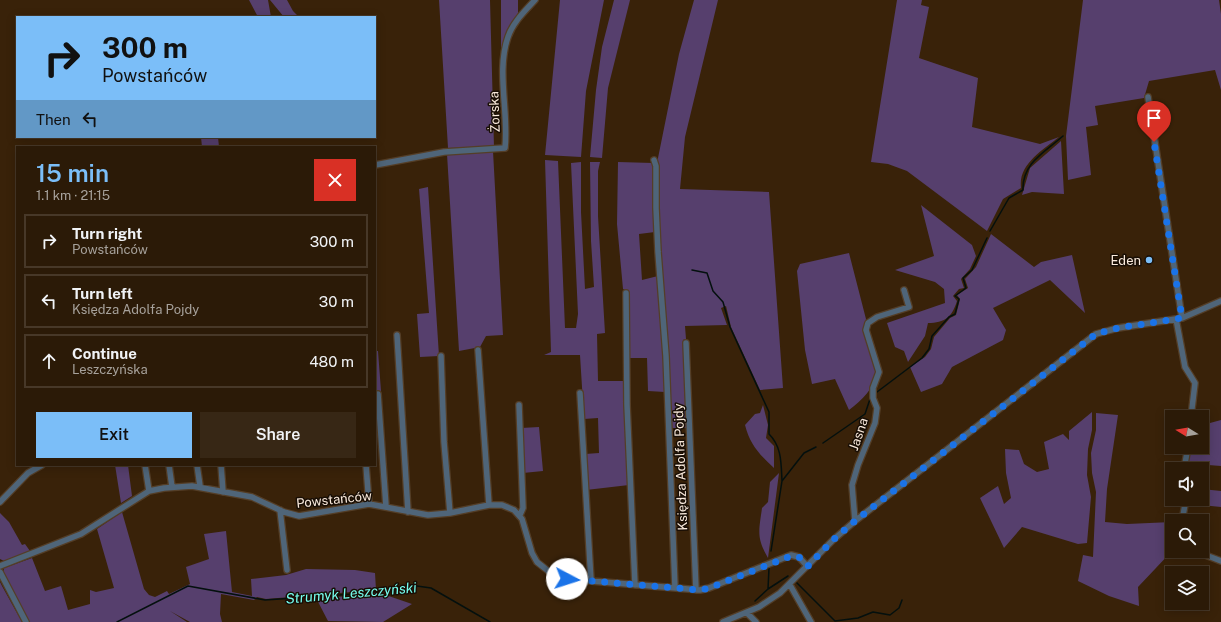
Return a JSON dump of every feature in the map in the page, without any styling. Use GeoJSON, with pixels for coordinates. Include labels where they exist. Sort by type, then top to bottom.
{"type":"FeatureCollection","features":[{"type":"Feature","properties":{"kind":"street","name":"Żorska"},"geometry":{"type":"LineString","coordinates":[[376,164],[444,152],[505,148],[505,48],[508,37],[516,23],[535,0]]}},
{"type":"Feature","properties":{"kind":"street"},"geometry":{"type":"LineString","coordinates":[[1148,97],[1185,367],[1195,383],[1192,410]]}},
{"type":"Feature","properties":{"kind":"street"},"geometry":{"type":"LineString","coordinates":[[654,160],[656,166],[658,252],[666,356],[675,588]]}},
{"type":"Feature","properties":{"kind":"street","name":"Jasna"},"geometry":{"type":"LineString","coordinates":[[855,521],[852,485],[858,465],[875,423],[877,408],[873,398],[873,388],[879,372],[866,330],[868,323],[876,317],[909,307],[904,290]]}},
{"type":"Feature","properties":{"kind":"street"},"geometry":{"type":"LineString","coordinates":[[626,293],[628,418],[635,584]]}},
{"type":"Feature","properties":{"kind":"street"},"geometry":{"type":"LineString","coordinates":[[723,622],[765,604],[790,585],[833,540],[855,521],[1096,334],[1118,328],[1179,319],[1221,301]]}},
{"type":"Feature","properties":{"kind":"street"},"geometry":{"type":"LineString","coordinates":[[397,335],[408,512]]}},
{"type":"Feature","properties":{"kind":"street","name":"Księdza Adolfa Pojdy"},"geometry":{"type":"LineString","coordinates":[[686,343],[696,590]]}},
{"type":"Feature","properties":{"kind":"street"},"geometry":{"type":"LineString","coordinates":[[478,350],[489,504]]}},
{"type":"Feature","properties":{"kind":"street"},"geometry":{"type":"LineString","coordinates":[[441,356],[444,434],[450,513]]}},
{"type":"Feature","properties":{"kind":"street"},"geometry":{"type":"LineString","coordinates":[[580,393],[591,581]]}},
{"type":"Feature","properties":{"kind":"street"},"geometry":{"type":"LineString","coordinates":[[378,394],[386,506]]}},
{"type":"Feature","properties":{"kind":"street"},"geometry":{"type":"LineString","coordinates":[[519,405],[523,508],[520,515],[524,522],[532,553],[542,567],[552,574],[561,577],[591,581],[696,590],[709,588],[791,556],[799,557],[808,566]]}},
{"type":"Feature","properties":{"kind":"street"},"geometry":{"type":"LineString","coordinates":[[0,502],[28,473],[40,466]]}},
{"type":"Feature","properties":{"kind":"street"},"geometry":{"type":"LineString","coordinates":[[145,466],[149,491]]}},
{"type":"Feature","properties":{"kind":"street"},"geometry":{"type":"LineString","coordinates":[[169,466],[172,487]]}},
{"type":"Feature","properties":{"kind":"street"},"geometry":{"type":"LineString","coordinates":[[197,466],[200,486]]}},
{"type":"Feature","properties":{"kind":"street"},"geometry":{"type":"LineString","coordinates":[[221,466],[223,492]]}},
{"type":"Feature","properties":{"kind":"street"},"geometry":{"type":"LineString","coordinates":[[366,466],[369,504]]}},
{"type":"Feature","properties":{"kind":"street","name":"Powstańców"},"geometry":{"type":"LineString","coordinates":[[0,566],[81,534],[149,491],[172,487],[200,486],[252,497],[280,510],[294,515],[305,516],[369,504],[428,515],[450,513],[489,504],[507,506],[520,515]]}},
{"type":"Feature","properties":{"kind":"street"},"geometry":{"type":"LineString","coordinates":[[280,510],[287,570]]}},
{"type":"Feature","properties":{"kind":"street"},"geometry":{"type":"LineString","coordinates":[[1209,557],[1221,561]]}},
{"type":"Feature","properties":{"kind":"street"},"geometry":{"type":"LineString","coordinates":[[0,572],[26,622]]}},
{"type":"Feature","properties":{"kind":"street"},"geometry":{"type":"LineString","coordinates":[[790,585],[811,622]]}},
{"type":"Feature","properties":{"kind":"street"},"geometry":{"type":"LineString","coordinates":[[747,613],[756,622]]}},
{"type":"Feature","properties":{"kind":"shaded area"},"geometry":{"type":"Polygon","coordinates":[[[249,0],[268,0],[271,16],[257,16],[249,0]]]}},
{"type":"Feature","properties":{"kind":"shaded area"},"geometry":{"type":"Polygon","coordinates":[[[270,0],[287,0],[293,11],[298,16],[283,16],[270,0]]]}},
{"type":"Feature","properties":{"kind":"shaded area"},"geometry":{"type":"Polygon","coordinates":[[[439,0],[490,0],[494,147],[448,148],[439,0]]]}},
{"type":"Feature","properties":{"kind":"shaded area"},"geometry":{"type":"Polygon","coordinates":[[[501,0],[518,0],[518,13],[501,49],[501,0]]]}},
{"type":"Feature","properties":{"kind":"shaded area"},"geometry":{"type":"Polygon","coordinates":[[[560,0],[604,0],[586,91],[581,157],[545,155],[560,0]]]}},
{"type":"Feature","properties":{"kind":"shaded area"},"geometry":{"type":"Polygon","coordinates":[[[614,0],[630,0],[608,88],[602,158],[590,157],[596,90],[602,47],[614,0]]]}},
{"type":"Feature","properties":{"kind":"shaded area"},"geometry":{"type":"Polygon","coordinates":[[[694,0],[718,0],[685,137],[680,189],[769,192],[783,388],[760,390],[731,327],[726,306],[721,308],[727,325],[685,326],[686,339],[683,340],[686,428],[670,428],[659,231],[658,158],[679,54],[694,0]]]}},
{"type":"Feature","properties":{"kind":"shaded area"},"geometry":{"type":"Polygon","coordinates":[[[897,0],[922,0],[921,5],[929,7],[919,58],[978,78],[972,127],[1040,144],[1059,137],[1033,158],[1027,165],[1021,179],[1021,188],[1003,199],[987,231],[907,171],[888,164],[871,162],[897,0]]]}},
{"type":"Feature","properties":{"kind":"shaded area"},"geometry":{"type":"Polygon","coordinates":[[[1083,0],[1219,0],[1221,14],[1221,90],[1215,70],[1149,81],[1144,98],[1095,106],[1098,125],[1086,127],[1091,175],[1068,180],[1066,136],[1083,0]]]}},
{"type":"Feature","properties":{"kind":"shaded area"},"geometry":{"type":"Polygon","coordinates":[[[201,138],[218,138],[219,146],[202,146],[201,138]]]}},
{"type":"Feature","properties":{"kind":"shaded area"},"geometry":{"type":"Polygon","coordinates":[[[1061,141],[1064,194],[1032,192],[1022,195],[1030,168],[1061,141]]]}},
{"type":"Feature","properties":{"kind":"shaded area"},"geometry":{"type":"Polygon","coordinates":[[[493,151],[503,335],[486,336],[480,347],[459,351],[447,154],[493,151]]]}},
{"type":"Feature","properties":{"kind":"shaded area"},"geometry":{"type":"Polygon","coordinates":[[[545,160],[558,161],[565,328],[576,328],[578,314],[571,163],[581,162],[581,212],[585,289],[594,287],[591,241],[590,162],[600,162],[598,171],[598,216],[605,333],[597,334],[598,381],[625,381],[629,485],[586,490],[585,454],[599,453],[598,418],[584,419],[580,355],[544,355],[551,352],[545,160]]]}},
{"type":"Feature","properties":{"kind":"shaded area"},"geometry":{"type":"Polygon","coordinates":[[[618,162],[653,163],[654,165],[655,232],[639,234],[642,280],[658,276],[665,392],[648,391],[647,358],[629,358],[628,291],[623,289],[617,224],[618,162]]]}},
{"type":"Feature","properties":{"kind":"shaded area"},"geometry":{"type":"Polygon","coordinates":[[[428,187],[439,356],[420,357],[417,314],[429,313],[419,189],[428,187]]]}},
{"type":"Feature","properties":{"kind":"shaded area"},"geometry":{"type":"Polygon","coordinates":[[[921,205],[972,245],[976,256],[970,269],[961,279],[964,288],[959,289],[953,296],[957,301],[953,311],[947,318],[939,322],[928,323],[925,336],[908,362],[904,351],[895,347],[887,323],[945,303],[944,289],[935,282],[895,270],[934,256],[921,205]]]}},
{"type":"Feature","properties":{"kind":"shaded area"},"geometry":{"type":"Polygon","coordinates":[[[991,234],[1034,267],[1041,262],[1072,255],[1085,313],[1050,280],[993,308],[1006,330],[1003,340],[952,367],[942,384],[921,392],[910,367],[925,357],[931,349],[934,337],[950,318],[956,315],[960,299],[957,295],[968,288],[965,279],[976,267],[991,234]]]}},
{"type":"Feature","properties":{"kind":"shaded area"},"geometry":{"type":"Polygon","coordinates":[[[849,253],[866,319],[864,329],[878,371],[874,383],[867,394],[849,410],[835,379],[812,384],[805,350],[797,271],[800,264],[849,253]]]}},
{"type":"Feature","properties":{"kind":"shaded area"},"geometry":{"type":"Polygon","coordinates":[[[376,351],[378,351],[381,391],[376,391],[376,351]]]}},
{"type":"Feature","properties":{"kind":"shaded area"},"geometry":{"type":"Polygon","coordinates":[[[763,405],[768,425],[766,438],[774,446],[774,468],[756,449],[745,425],[755,414],[760,413],[763,405]]]}},
{"type":"Feature","properties":{"kind":"shaded area"},"geometry":{"type":"Polygon","coordinates":[[[1092,412],[1092,430],[1088,449],[1087,475],[1091,497],[1087,543],[1078,544],[1022,527],[1004,548],[980,498],[998,486],[1004,504],[1011,498],[1006,473],[1005,449],[1019,450],[1024,464],[1037,472],[1049,469],[1044,442],[1063,434],[1069,440],[1069,431],[1092,412]]]}},
{"type":"Feature","properties":{"kind":"shaded area"},"geometry":{"type":"Polygon","coordinates":[[[1096,413],[1118,415],[1107,489],[1105,522],[1127,524],[1165,522],[1165,558],[1138,587],[1139,606],[1109,596],[1078,581],[1083,555],[1093,557],[1096,492],[1092,473],[1091,453],[1096,430],[1096,413]]]}},
{"type":"Feature","properties":{"kind":"shaded area"},"geometry":{"type":"Polygon","coordinates":[[[1221,420],[1221,466],[1209,465],[1209,462],[1187,462],[1188,454],[1209,454],[1210,423],[1221,420]]]}},
{"type":"Feature","properties":{"kind":"shaded area"},"geometry":{"type":"Polygon","coordinates":[[[539,427],[543,471],[523,473],[521,428],[539,427]]]}},
{"type":"Feature","properties":{"kind":"shaded area"},"geometry":{"type":"Polygon","coordinates":[[[115,466],[128,466],[132,496],[121,503],[115,466]]]}},
{"type":"Feature","properties":{"kind":"shaded area"},"geometry":{"type":"Polygon","coordinates":[[[779,473],[768,558],[760,539],[760,523],[762,508],[768,502],[770,482],[779,473]]]}},
{"type":"Feature","properties":{"kind":"shaded area"},"geometry":{"type":"Polygon","coordinates":[[[1209,490],[1221,491],[1221,507],[1209,506],[1209,490]]]}},
{"type":"Feature","properties":{"kind":"shaded area"},"geometry":{"type":"Polygon","coordinates":[[[122,512],[144,589],[149,595],[155,597],[167,591],[169,594],[190,584],[186,567],[209,559],[204,534],[226,531],[232,592],[252,596],[251,579],[286,575],[306,569],[355,570],[375,573],[376,590],[266,599],[257,597],[254,600],[221,594],[220,614],[222,622],[190,622],[170,611],[187,622],[29,622],[9,588],[4,574],[4,568],[32,558],[45,591],[61,586],[68,610],[90,604],[90,590],[96,592],[114,588],[97,529],[122,512]]]}},
{"type":"Feature","properties":{"kind":"shaded area"},"geometry":{"type":"Polygon","coordinates":[[[0,513],[9,522],[22,545],[25,544],[30,551],[4,561],[0,559],[0,513]]]}},
{"type":"Feature","properties":{"kind":"shaded area"},"geometry":{"type":"Polygon","coordinates":[[[0,582],[2,586],[22,622],[0,622],[0,582]]]}},
{"type":"Feature","properties":{"kind":"shaded area"},"geometry":{"type":"Polygon","coordinates":[[[377,592],[412,604],[383,622],[328,621],[316,598],[370,595],[377,592]]]}},
{"type":"Feature","properties":{"kind":"waterway"},"geometry":{"type":"LineString","coordinates":[[990,231],[1009,198],[1023,190],[1026,172],[1030,165],[1063,136]]}},
{"type":"Feature","properties":{"kind":"waterway"},"geometry":{"type":"LineString","coordinates":[[877,392],[922,358],[929,349],[932,336],[949,317],[955,314],[959,299],[955,296],[966,288],[963,278],[972,270],[987,238]]}},
{"type":"Feature","properties":{"kind":"waterway"},"geometry":{"type":"LineString","coordinates":[[692,270],[707,273],[713,291],[723,302],[730,327],[769,412],[769,434],[779,450],[782,481]]}},
{"type":"Feature","properties":{"kind":"waterway"},"geometry":{"type":"LineString","coordinates":[[823,443],[865,414],[870,399]]}},
{"type":"Feature","properties":{"kind":"waterway"},"geometry":{"type":"LineString","coordinates":[[771,551],[782,481],[804,453],[816,447]]}},
{"type":"Feature","properties":{"kind":"waterway"},"geometry":{"type":"LineString","coordinates":[[755,601],[768,589],[769,568]]}},
{"type":"Feature","properties":{"kind":"waterway"},"geometry":{"type":"LineString","coordinates":[[768,589],[788,576]]}},
{"type":"Feature","properties":{"kind":"waterway"},"geometry":{"type":"LineString","coordinates":[[797,583],[835,621],[858,618],[873,612],[890,615],[899,608],[902,600]]}},
{"type":"Feature","properties":{"kind":"waterway","name":"Strumyk Leszczyński"},"geometry":{"type":"LineString","coordinates":[[117,622],[188,586],[265,600],[368,593],[410,585],[431,588],[490,622]]}},
{"type":"Feature","properties":{"kind":"place","name":"Eden"},"geometry":{"type":"Point","coordinates":[1149,260]}},
{"type":"Feature","properties":{"kind":"route"},"geometry":{"type":"LineString","coordinates":[[567,579],[700,590],[709,588],[794,555],[799,557],[808,566],[833,540],[855,521],[1096,334],[1118,328],[1182,318],[1154,142]]}}]}
